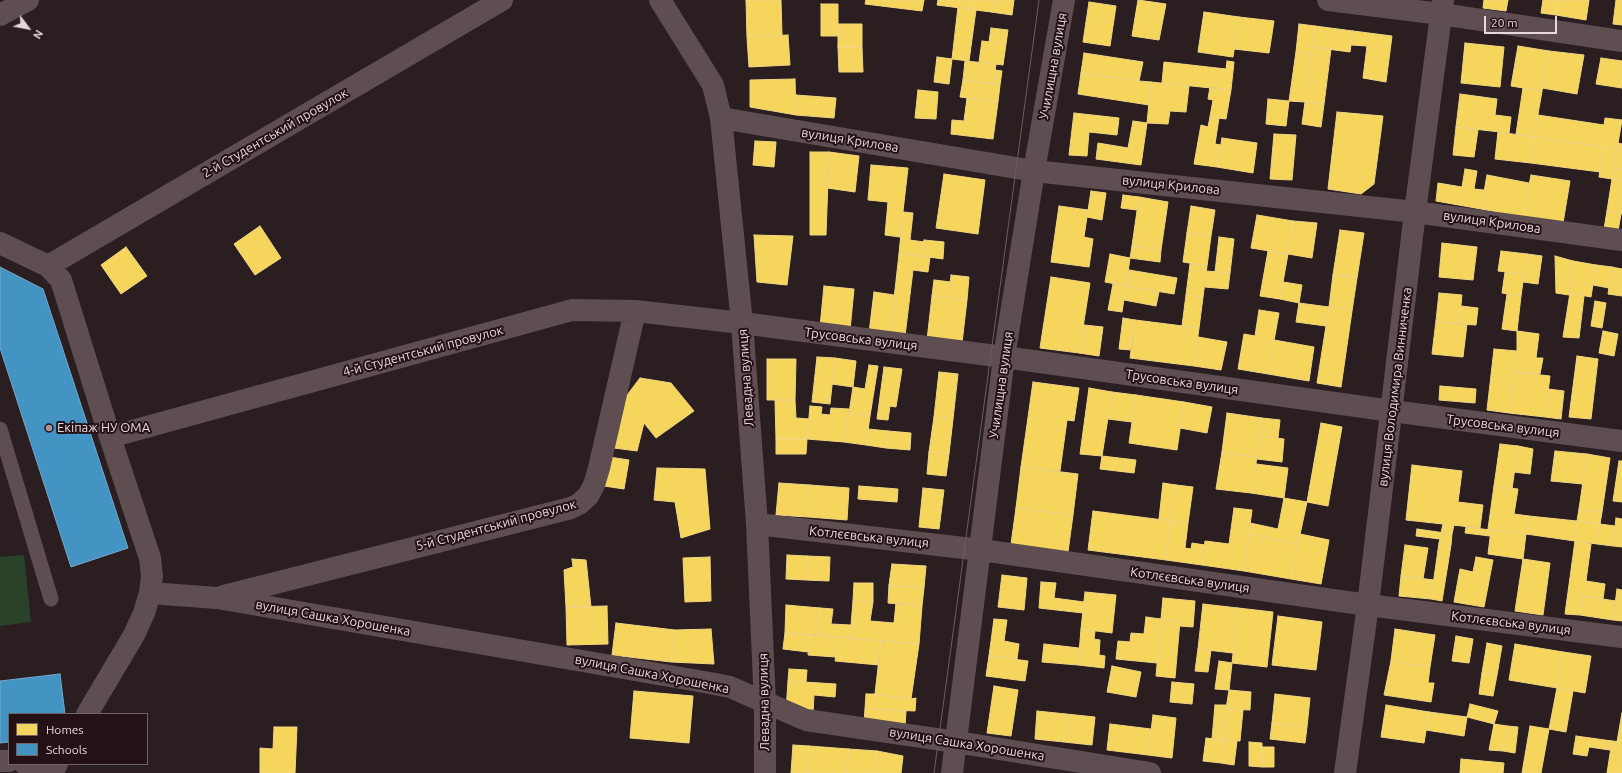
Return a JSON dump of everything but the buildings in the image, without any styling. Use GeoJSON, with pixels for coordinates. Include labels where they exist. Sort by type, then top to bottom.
{"type":"FeatureCollection","features":[{"type":"Feature","properties":{"kind":"street"},"geometry":{"type":"LineString","coordinates":[[0,15],[28,0]]}},
{"type":"Feature","properties":{"kind":"street","name":"2-й Студентський провулок"},"geometry":{"type":"LineString","coordinates":[[48,266],[502,0]]}},
{"type":"Feature","properties":{"kind":"street","name":"Левадна вулиця"},"geometry":{"type":"LineString","coordinates":[[660,0],[713,85],[721,118],[742,323],[757,524],[765,704],[765,773]]}},
{"type":"Feature","properties":{"kind":"street","name":"Училищна вулиця"},"geometry":{"type":"LineString","coordinates":[[952,773],[1004,357],[1034,170],[1064,0]]}},
{"type":"Feature","properties":{"kind":"street"},"geometry":{"type":"LineString","coordinates":[[1328,0],[1442,7],[1622,41]]}},
{"type":"Feature","properties":{"kind":"street","name":"вулиця Володимира Винниченка"},"geometry":{"type":"LineString","coordinates":[[1345,773],[1368,606],[1415,212],[1442,7]]}},
{"type":"Feature","properties":{"kind":"street","name":"вулиця Крилова"},"geometry":{"type":"LineString","coordinates":[[721,118],[1034,170],[1415,212],[1622,240]]}},
{"type":"Feature","properties":{"kind":"street"},"geometry":{"type":"LineString","coordinates":[[0,243],[48,266],[61,280],[110,438],[150,558],[152,576],[150,593],[144,613],[134,635],[88,713]]}},
{"type":"Feature","properties":{"kind":"street","name":"4-й Студентський провулок"},"geometry":{"type":"LineString","coordinates":[[110,438],[572,310],[635,311],[742,323]]}},
{"type":"Feature","properties":{"kind":"street","name":"5-й Студентський провулок"},"geometry":{"type":"LineString","coordinates":[[217,598],[571,508],[579,504],[588,496],[594,485],[599,468],[635,311]]}},
{"type":"Feature","properties":{"kind":"street","name":"Трусовська вулиця"},"geometry":{"type":"LineString","coordinates":[[742,323],[1004,357],[1392,412],[1622,441]]}},
{"type":"Feature","properties":{"kind":"street","name":"Котлєєвська вулиця"},"geometry":{"type":"LineString","coordinates":[[757,524],[981,550],[1368,606],[1622,637]]}},
{"type":"Feature","properties":{"kind":"street","name":"вулиця Сашка Хорошенка"},"geometry":{"type":"LineString","coordinates":[[150,593],[217,598],[710,683],[730,688],[806,720],[1150,773]]}},
{"type":"Feature","properties":{"kind":"street"},"geometry":{"type":"LineString","coordinates":[[26,765],[37,773]]}},
{"type":"Feature","properties":{"kind":"lane"},"geometry":{"type":"LineString","coordinates":[[0,429],[51,599]]}},
{"type":"Feature","properties":{"kind":"green space"},"geometry":{"type":"Polygon","coordinates":[[[24,555],[31,622],[0,626],[0,557],[24,555]]]}},
{"type":"Feature","properties":{"kind":"tram line"},"geometry":{"type":"LineString","coordinates":[[934,773],[1039,0]]}},
{"type":"Feature","properties":{"kind":"place","name":"Екіпаж НУ ОМА"},"geometry":{"type":"Point","coordinates":[49,428]}}]}
